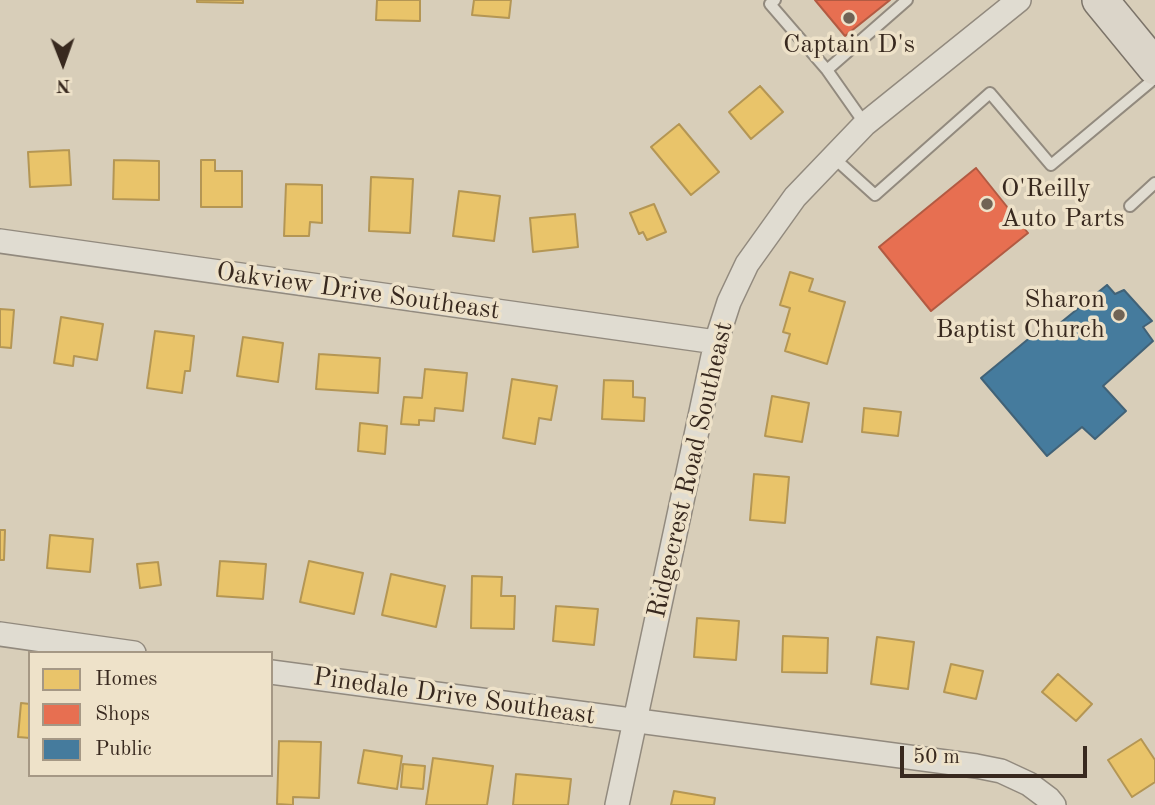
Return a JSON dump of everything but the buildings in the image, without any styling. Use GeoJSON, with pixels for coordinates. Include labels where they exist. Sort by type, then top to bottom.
{"type":"FeatureCollection","features":[{"type":"Feature","properties":{"kind":"main road"},"geometry":{"type":"LineString","coordinates":[[1100,0],[1155,67]]}},
{"type":"Feature","properties":{"kind":"street","name":"Ridgecrest Road Southeast"},"geometry":{"type":"LineString","coordinates":[[617,805],[716,342],[729,302],[747,264],[795,197],[865,124],[1019,0]]}},
{"type":"Feature","properties":{"kind":"street","name":"Oakview Drive Southeast"},"geometry":{"type":"LineString","coordinates":[[0,242],[716,342]]}},
{"type":"Feature","properties":{"kind":"street"},"geometry":{"type":"LineString","coordinates":[[0,634],[120,651]]}},
{"type":"Feature","properties":{"kind":"street","name":"Pinedale Drive Southeast"},"geometry":{"type":"LineString","coordinates":[[273,672],[976,766],[1001,771],[1029,784],[1054,805]]}},
{"type":"Feature","properties":{"kind":"lane"},"geometry":{"type":"LineString","coordinates":[[775,0],[770,4],[827,70],[865,124]]}},
{"type":"Feature","properties":{"kind":"lane"},"geometry":{"type":"LineString","coordinates":[[827,70],[906,0]]}},
{"type":"Feature","properties":{"kind":"lane"},"geometry":{"type":"LineString","coordinates":[[833,157],[875,195],[990,93],[1051,165],[1155,78]]}},
{"type":"Feature","properties":{"kind":"lane"},"geometry":{"type":"LineString","coordinates":[[1130,206],[1155,183]]}},
{"type":"Feature","properties":{"kind":"place","name":"Captain D's"},"geometry":{"type":"Point","coordinates":[849,18]}},
{"type":"Feature","properties":{"kind":"place","name":"O'Reilly Auto Parts"},"geometry":{"type":"Point","coordinates":[987,204]}},
{"type":"Feature","properties":{"kind":"place","name":"Sharon Baptist Church"},"geometry":{"type":"Point","coordinates":[1119,315]}}]}
